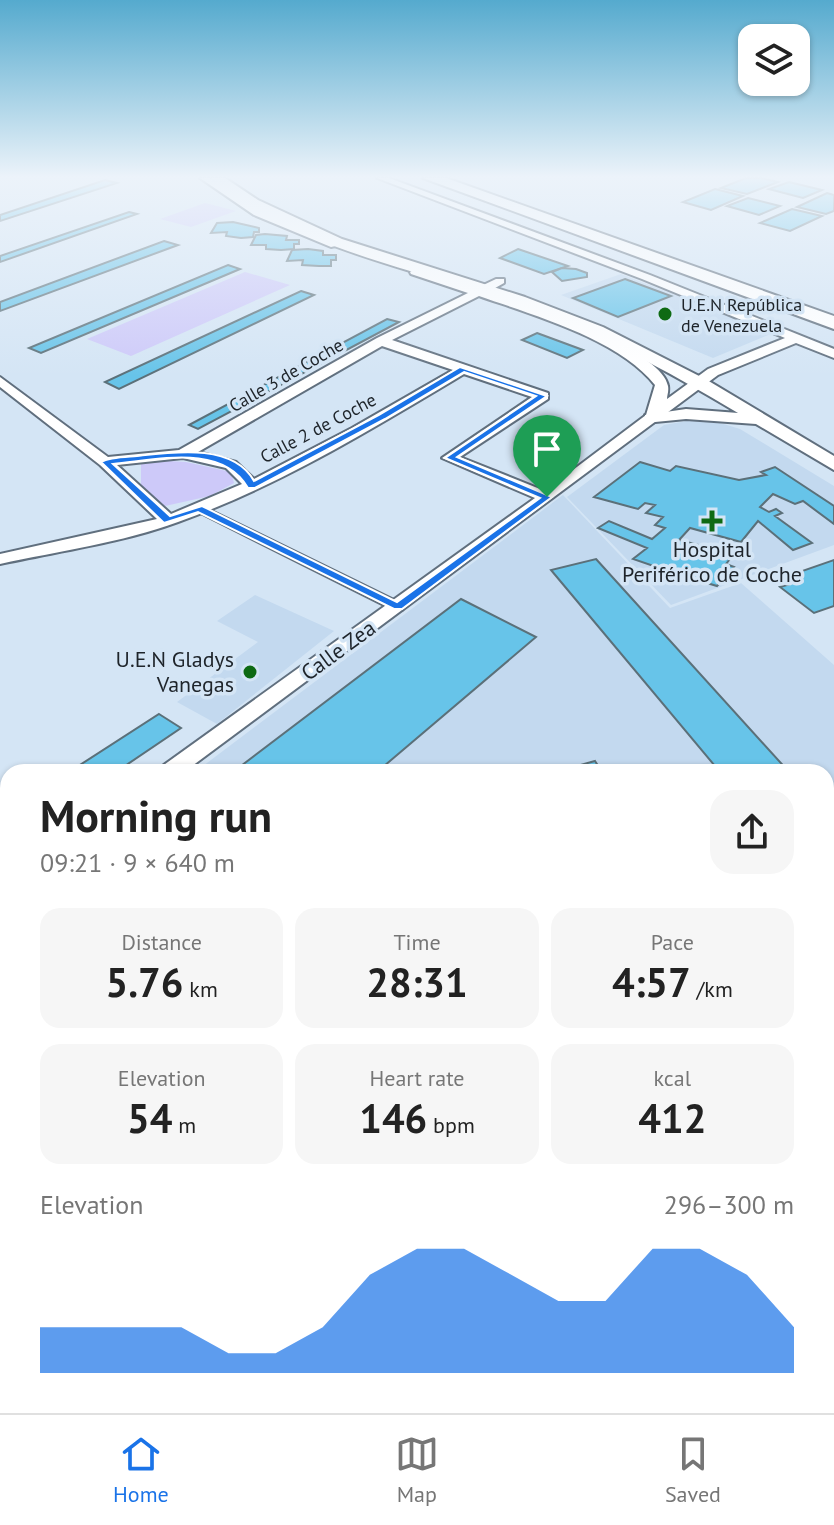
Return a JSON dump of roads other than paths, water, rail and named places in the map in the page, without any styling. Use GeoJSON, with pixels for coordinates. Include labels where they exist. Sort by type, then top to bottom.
{"type":"FeatureCollection","features":[{"type":"Feature","properties":{"kind":"highway"},"geometry":{"type":"LineString","coordinates":[[614,244],[834,323]]}},
{"type":"Feature","properties":{"kind":"highway"},"geometry":{"type":"LineString","coordinates":[[652,244],[834,306]]}},
{"type":"Feature","properties":{"kind":"main road"},"geometry":{"type":"LineString","coordinates":[[352,244],[619,339],[706,377],[763,422],[834,464]]}},
{"type":"Feature","properties":{"kind":"main road"},"geometry":{"type":"LineString","coordinates":[[384,244],[501,290],[622,327],[706,377],[834,444]]}},
{"type":"Feature","properties":{"kind":"main road"},"geometry":{"type":"LineString","coordinates":[[480,290],[501,290],[527,306]]}},
{"type":"Feature","properties":{"kind":"main road"},"geometry":{"type":"LineString","coordinates":[[647,363],[706,377]]}},
{"type":"Feature","properties":{"kind":"main road"},"geometry":{"type":"LineString","coordinates":[[651,419],[686,414],[763,422]]}},
{"type":"Feature","properties":{"kind":"street"},"geometry":{"type":"LineString","coordinates":[[332,244],[480,290]]}},
{"type":"Feature","properties":{"kind":"street"},"geometry":{"type":"LineString","coordinates":[[552,244],[834,354]]}},
{"type":"Feature","properties":{"kind":"street","name":"Calle 3 de Coche"},"geometry":{"type":"LineString","coordinates":[[105,462],[183,454],[381,341],[480,290]]}},
{"type":"Feature","properties":{"kind":"street"},"geometry":{"type":"LineString","coordinates":[[527,306],[647,363],[662,385],[660,400],[651,419]]}},
{"type":"Feature","properties":{"kind":"street","name":"Calle Zea"},"geometry":{"type":"LineString","coordinates":[[180,764],[398,607],[706,377],[797,338]]}},
{"type":"Feature","properties":{"kind":"street"},"geometry":{"type":"LineString","coordinates":[[381,341],[543,396],[449,458],[547,497]]}},
{"type":"Feature","properties":{"kind":"street","name":"Calle 2 de Coche"},"geometry":{"type":"LineString","coordinates":[[0,559],[168,520],[199,508],[251,486],[382,417],[463,369]]}},
{"type":"Feature","properties":{"kind":"street"},"geometry":{"type":"LineString","coordinates":[[0,381],[105,462],[168,520]]}},
{"type":"Feature","properties":{"kind":"street"},"geometry":{"type":"LineString","coordinates":[[183,454],[217,459],[243,471],[251,486]]}},
{"type":"Feature","properties":{"kind":"street"},"geometry":{"type":"LineString","coordinates":[[199,508],[398,607]]}},
{"type":"Feature","properties":{"kind":"place","name":"U.E.N República de Venezuela"},"geometry":{"type":"Point","coordinates":[665,314]}},
{"type":"Feature","properties":{"kind":"place","name":"Hospital Periférico de Coche"},"geometry":{"type":"Point","coordinates":[712,521]}},
{"type":"Feature","properties":{"kind":"place","name":"U.E.N Gladys Vanegas"},"geometry":{"type":"Point","coordinates":[250,672]}}]}
